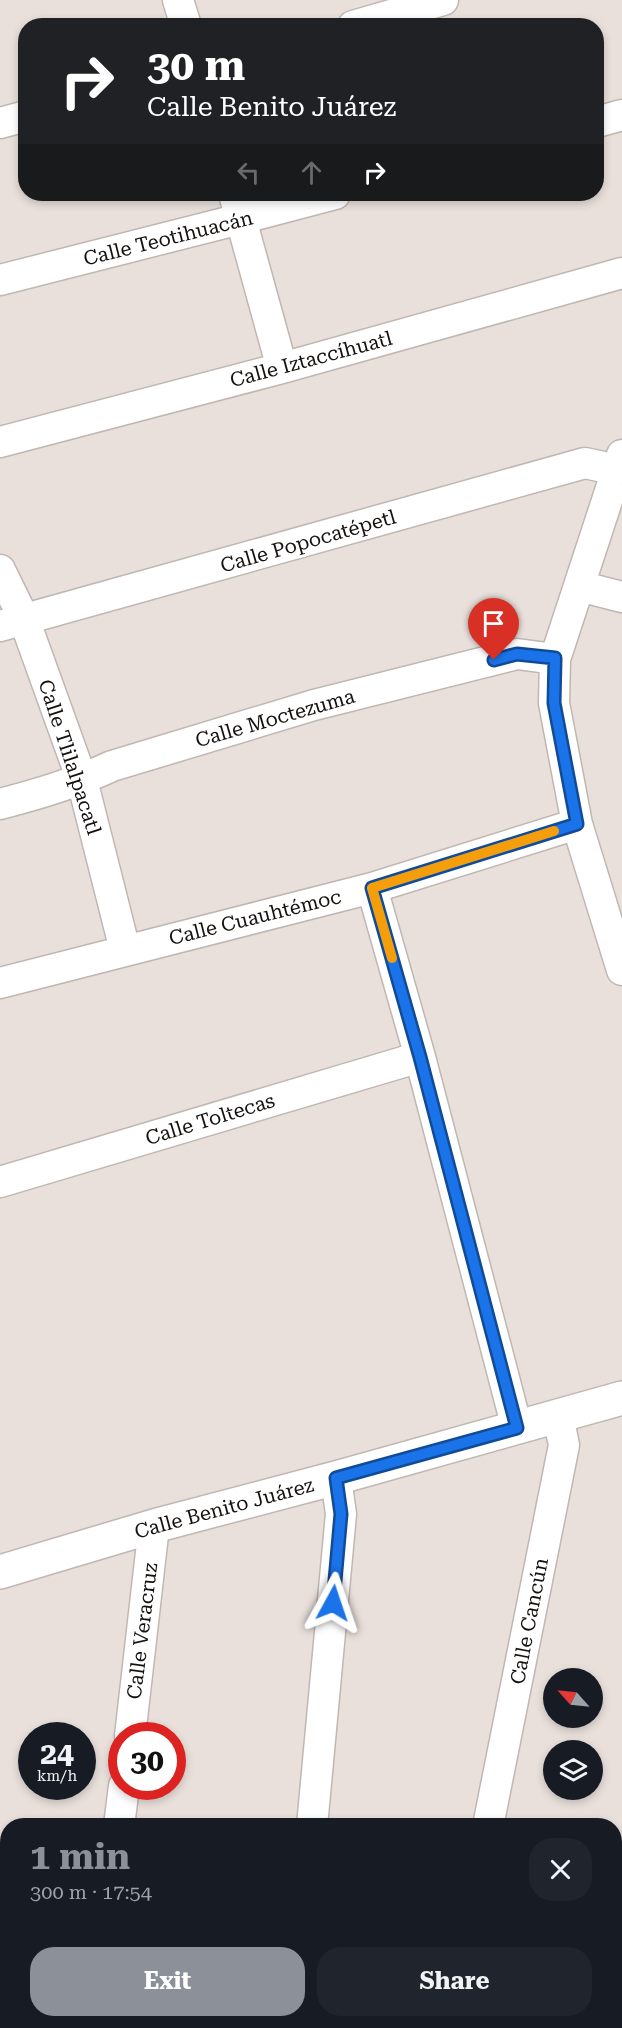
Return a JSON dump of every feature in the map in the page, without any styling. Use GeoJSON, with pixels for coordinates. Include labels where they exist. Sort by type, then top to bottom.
{"type":"FeatureCollection","features":[{"type":"Feature","properties":{"kind":"street"},"geometry":{"type":"LineString","coordinates":[[178,0],[184,18]]}},
{"type":"Feature","properties":{"kind":"street"},"geometry":{"type":"LineString","coordinates":[[381,18],[443,0]]}},
{"type":"Feature","properties":{"kind":"street"},"geometry":{"type":"LineString","coordinates":[[604,120],[622,115]]}},
{"type":"Feature","properties":{"kind":"street"},"geometry":{"type":"LineString","coordinates":[[0,123],[18,118]]}},
{"type":"Feature","properties":{"kind":"street","name":"Calle Teotihuacán"},"geometry":{"type":"LineString","coordinates":[[0,280],[237,206],[278,201]]}},
{"type":"Feature","properties":{"kind":"street"},"geometry":{"type":"LineString","coordinates":[[237,206],[282,368]]}},
{"type":"Feature","properties":{"kind":"street","name":"Calle Iztaccíhuatl"},"geometry":{"type":"LineString","coordinates":[[0,442],[282,368],[622,273]]}},
{"type":"Feature","properties":{"kind":"street","name":"Calle Popocatépetl"},"geometry":{"type":"LineString","coordinates":[[12,622],[585,463],[619,463]]}},
{"type":"Feature","properties":{"kind":"street"},"geometry":{"type":"LineString","coordinates":[[619,463],[555,658],[554,703],[577,824],[615,925],[622,970]]}},
{"type":"Feature","properties":{"kind":"street","name":"Calle Tlilalpacatl"},"geometry":{"type":"LineString","coordinates":[[0,570],[12,622],[82,780],[125,950]]}},
{"type":"Feature","properties":{"kind":"street"},"geometry":{"type":"LineString","coordinates":[[579,586],[622,597]]}},
{"type":"Feature","properties":{"kind":"street","name":"Calle Moctezuma"},"geometry":{"type":"LineString","coordinates":[[0,804],[38,795],[82,780],[112,766],[314,705],[517,654],[555,658]]}},
{"type":"Feature","properties":{"kind":"street","name":"Calle Cuauhtémoc"},"geometry":{"type":"LineString","coordinates":[[0,982],[372,888],[577,824]]}},
{"type":"Feature","properties":{"kind":"street"},"geometry":{"type":"LineString","coordinates":[[372,888],[420,1057],[517,1428]]}},
{"type":"Feature","properties":{"kind":"street","name":"Calle Toltecas"},"geometry":{"type":"LineString","coordinates":[[0,1182],[420,1057]]}},
{"type":"Feature","properties":{"kind":"street","name":"Calle Benito Juárez"},"geometry":{"type":"LineString","coordinates":[[0,1572],[154,1526],[622,1398]]}},
{"type":"Feature","properties":{"kind":"street","name":"Calle Cancún"},"geometry":{"type":"LineString","coordinates":[[490,1818],[564,1445],[558,1416]]}},
{"type":"Feature","properties":{"kind":"street"},"geometry":{"type":"LineString","coordinates":[[313,1818],[341,1514],[336,1478]]}},
{"type":"Feature","properties":{"kind":"street","name":"Calle Veracruz"},"geometry":{"type":"LineString","coordinates":[[132,1722],[154,1526]]}},
{"type":"Feature","properties":{"kind":"street"},"geometry":{"type":"LineString","coordinates":[[120,1818],[122,1800]]}},
{"type":"Feature","properties":{"kind":"slow traffic"},"geometry":{"type":"LineString","coordinates":[[392,958],[372,888],[554,831]]}},
{"type":"Feature","properties":{"kind":"route"},"geometry":{"type":"LineString","coordinates":[[333,1603],[341,1514],[336,1478],[517,1428],[420,1057],[372,888],[577,824],[554,703],[555,658],[517,654],[494,660]]}}]}
